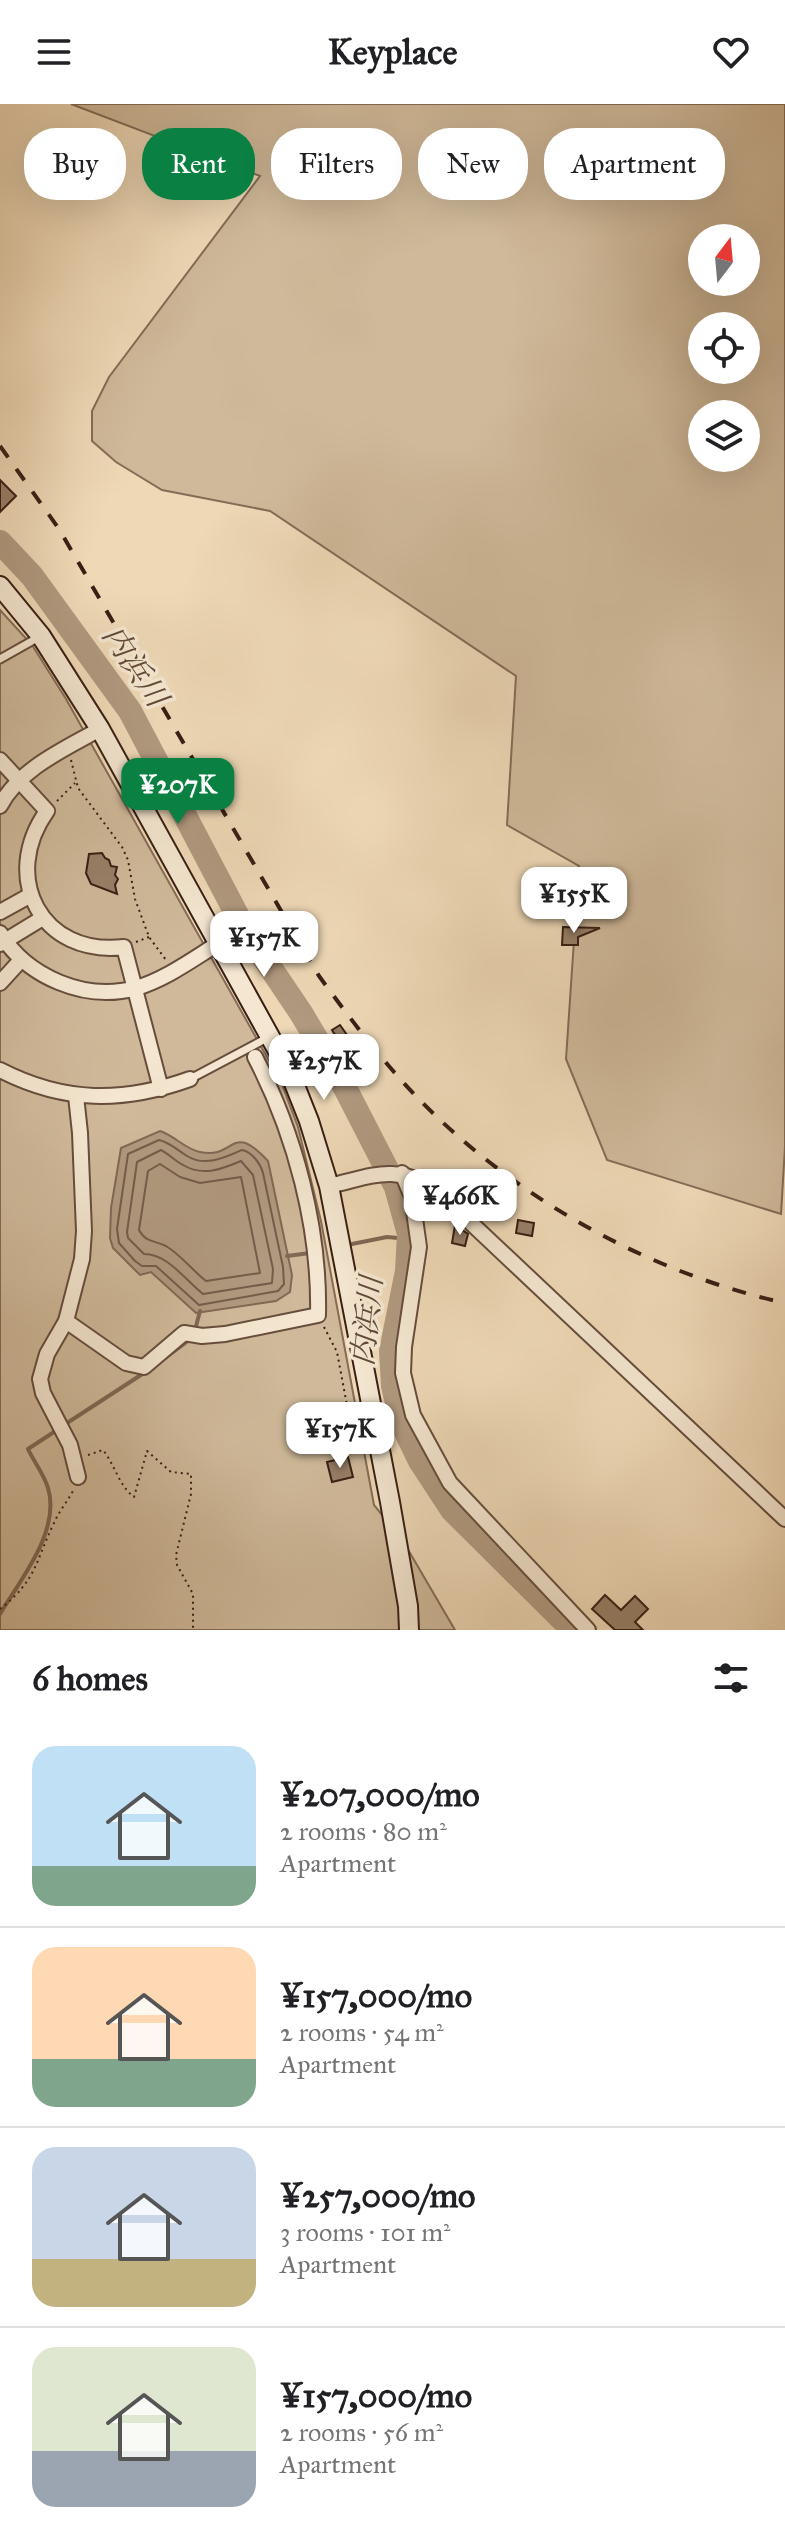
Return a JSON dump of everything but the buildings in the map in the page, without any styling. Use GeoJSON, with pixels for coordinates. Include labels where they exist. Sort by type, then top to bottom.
{"type":"FeatureCollection","features":[{"type":"Feature","properties":{"kind":"street"},"geometry":{"type":"LineString","coordinates":[[0,586],[41,636],[100,729],[272,1036],[309,1121],[329,1186],[390,1502],[408,1606],[409,1630]]}},
{"type":"Feature","properties":{"kind":"street"},"geometry":{"type":"LineString","coordinates":[[0,806],[20,780],[42,762],[100,729]]}},
{"type":"Feature","properties":{"kind":"street"},"geometry":{"type":"LineString","coordinates":[[0,760],[47,811],[35,826],[26,855],[24,872],[29,896],[41,919],[60,936],[79,944],[107,949],[124,947],[161,1089]]}},
{"type":"Feature","properties":{"kind":"street"},"geometry":{"type":"LineString","coordinates":[[0,912],[29,896]]}},
{"type":"Feature","properties":{"kind":"street"},"geometry":{"type":"LineString","coordinates":[[41,919],[2,939],[21,960],[47,977],[79,988],[111,991],[136,988],[219,943]]}},
{"type":"Feature","properties":{"kind":"street"},"geometry":{"type":"LineString","coordinates":[[0,983],[21,960]]}},
{"type":"Feature","properties":{"kind":"street"},"geometry":{"type":"LineString","coordinates":[[66,1321],[126,1363],[144,1367],[184,1333],[202,1336],[225,1334],[318,1315],[318,1269],[302,1186],[271,1089],[252,1052]]}},
{"type":"Feature","properties":{"kind":"street"},"geometry":{"type":"LineString","coordinates":[[0,1070],[52,1092],[76,1096],[118,1095],[161,1089],[190,1079]]}},
{"type":"Feature","properties":{"kind":"street"},"geometry":{"type":"LineString","coordinates":[[76,1096],[84,1240],[66,1321],[47,1354],[40,1379],[43,1393],[75,1459],[78,1477]]}},
{"type":"Feature","properties":{"kind":"street"},"geometry":{"type":"LineString","coordinates":[[329,1186],[392,1174],[419,1179],[436,1190],[785,1519]]}},
{"type":"Feature","properties":{"kind":"street"},"geometry":{"type":"LineString","coordinates":[[392,1174],[412,1197],[419,1247],[403,1373],[413,1415],[450,1483],[588,1630]]}},
{"type":"Feature","properties":{"kind":"lane"},"geometry":{"type":"LineString","coordinates":[[0,659],[41,636]]}},
{"type":"Feature","properties":{"kind":"lane"},"geometry":{"type":"LineString","coordinates":[[190,1079],[252,1052],[272,1036]]}},
{"type":"Feature","properties":{"kind":"path"},"geometry":{"type":"LineString","coordinates":[[68,747],[76,782],[83,796],[122,847],[128,860],[135,899],[149,937],[174,970]]}},
{"type":"Feature","properties":{"kind":"path"},"geometry":{"type":"LineString","coordinates":[[47,811],[76,782]]}},
{"type":"Feature","properties":{"kind":"path"},"geometry":{"type":"LineString","coordinates":[[318,1315],[337,1352],[352,1432]]}},
{"type":"Feature","properties":{"kind":"path"},"geometry":{"type":"LineString","coordinates":[[75,1459],[103,1450],[112,1461],[126,1491],[134,1497],[147,1451],[171,1472],[191,1474],[191,1494],[176,1555],[177,1565],[193,1594],[193,1630]]}},
{"type":"Feature","properties":{"kind":"path"},"geometry":{"type":"LineString","coordinates":[[0,1609],[17,1596],[29,1581],[78,1477]]}},
{"type":"Feature","properties":{"kind":"shaded area"},"geometry":{"type":"Polygon","coordinates":[[[71,104],[785,104],[785,1147],[781,1214],[607,1160],[566,1059],[579,866],[507,825],[516,676],[270,511],[162,490],[116,462],[92,441],[92,411],[109,377],[242,200],[255,200],[255,183],[260,176],[255,174],[255,128],[142,128],[142,131],[71,104]]]}},
{"type":"Feature","properties":{"kind":"shaded area"},"geometry":{"type":"Polygon","coordinates":[[[0,610],[32,645],[66,699],[281,1082],[298,1127],[321,1221],[374,1505],[403,1541],[455,1630],[0,1630],[0,610]]]}},
{"type":"Feature","properties":{"kind":"water"},"geometry":{"type":"Polygon","coordinates":[[[160,1131],[200,1152],[212,1153],[239,1142],[246,1143],[268,1161],[292,1275],[290,1292],[276,1301],[196,1313],[151,1272],[140,1275],[113,1248],[110,1238],[111,1208],[121,1148],[160,1131]]]}},
{"type":"Feature","properties":{"kind":"waterway","name":"内浜川"},"geometry":{"type":"LineString","coordinates":[[0,542],[32,576],[130,711],[245,930],[301,1013],[341,1080],[396,1187],[409,1234],[407,1271],[391,1351],[393,1386],[402,1424],[420,1461],[452,1510],[573,1630]]}},
{"type":"Feature","properties":{"kind":"waterway"},"geometry":{"type":"LineString","coordinates":[[352,1244],[387,1237],[409,1239]]}},
{"type":"Feature","properties":{"kind":"waterway"},"geometry":{"type":"LineString","coordinates":[[287,1256],[310,1253]]}},
{"type":"Feature","properties":{"kind":"waterway"},"geometry":{"type":"LineString","coordinates":[[195,1330],[200,1311]]}},
{"type":"Feature","properties":{"kind":"waterway"},"geometry":{"type":"LineString","coordinates":[[161,1361],[192,1338]]}},
{"type":"Feature","properties":{"kind":"waterway"},"geometry":{"type":"LineString","coordinates":[[64,1425],[147,1371]]}},
{"type":"Feature","properties":{"kind":"waterway"},"geometry":{"type":"LineString","coordinates":[[0,1614],[36,1554],[49,1521],[48,1488],[28,1449],[57,1430]]}},
{"type":"Feature","properties":{"kind":"railway"},"geometry":{"type":"LineString","coordinates":[[0,446],[59,529],[319,976],[401,1080],[452,1131],[494,1165],[584,1226],[683,1272],[785,1303]]}}]}
